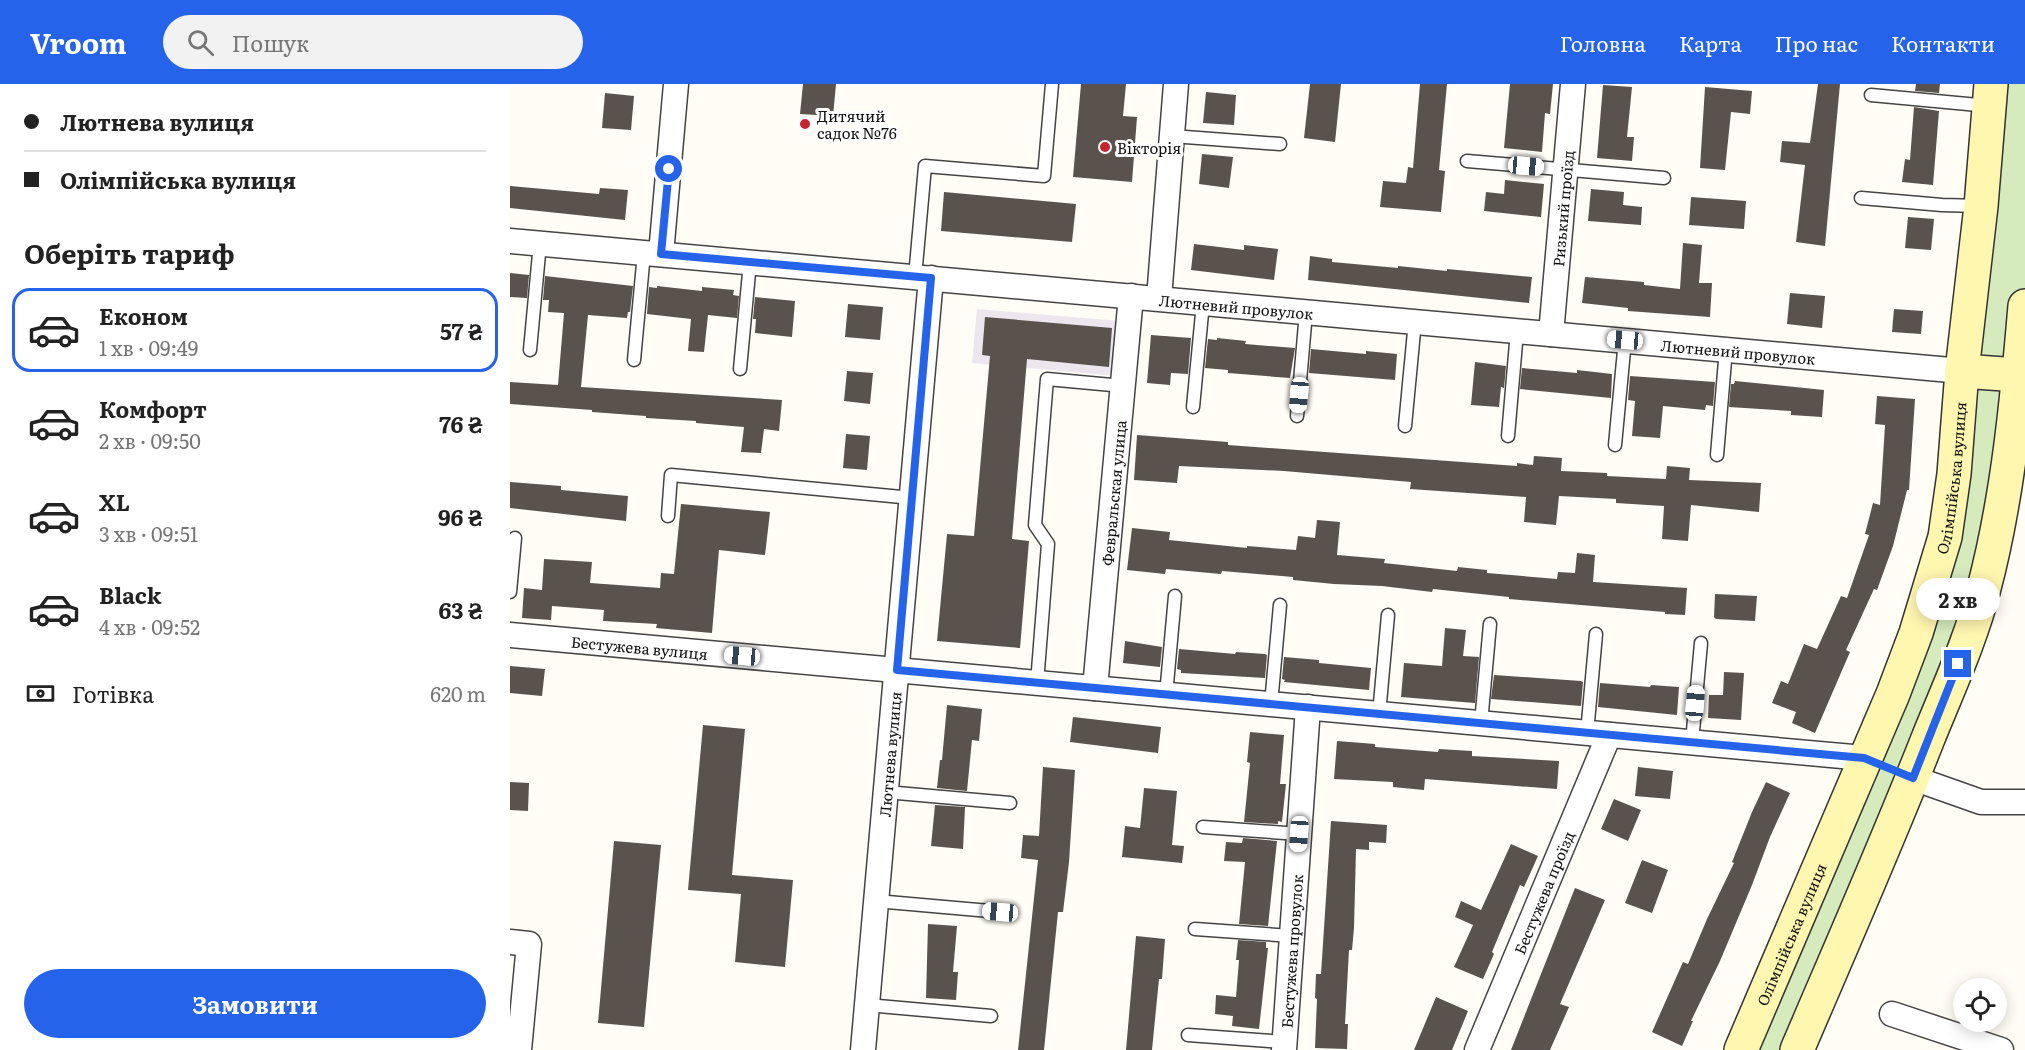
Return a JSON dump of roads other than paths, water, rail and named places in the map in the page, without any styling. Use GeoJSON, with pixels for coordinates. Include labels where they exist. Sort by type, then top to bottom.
{"type":"FeatureCollection","features":[{"type":"Feature","properties":{"kind":"main road","name":"Олімпійська вулиця"},"geometry":{"type":"LineString","coordinates":[[1741,1050],[1893,694],[1916,633],[1945,537],[1954,474],[1990,95]]}},
{"type":"Feature","properties":{"kind":"main road"},"geometry":{"type":"LineString","coordinates":[[1797,1050],[1913,778],[1984,591],[1998,530],[2021,375],[2025,306]]}},
{"type":"Feature","properties":{"kind":"main road"},"geometry":{"type":"LineString","coordinates":[[1962,371],[2021,375]]}},
{"type":"Feature","properties":{"kind":"main road","name":"Бестужева вулиця"},"geometry":{"type":"LineString","coordinates":[[1864,758],[1913,778]]}},
{"type":"Feature","properties":{"kind":"street"},"geometry":{"type":"LineString","coordinates":[[652,253],[676,84]]}},
{"type":"Feature","properties":{"kind":"street"},"geometry":{"type":"LineString","coordinates":[[1159,298],[1176,84]]}},
{"type":"Feature","properties":{"kind":"street","name":"Ризький проїзд"},"geometry":{"type":"LineString","coordinates":[[1551,334],[1573,84]]}},
{"type":"Feature","properties":{"kind":"street","name":"Лютневий провулок"},"geometry":{"type":"LineString","coordinates":[[510,241],[1962,371]]}},
{"type":"Feature","properties":{"kind":"street","name":"Лютнева вулиця"},"geometry":{"type":"LineString","coordinates":[[863,1050],[912,498],[923,278]]}},
{"type":"Feature","properties":{"kind":"street","name":"Февральская улица"},"geometry":{"type":"LineString","coordinates":[[1095,688],[1131,296]]}},
{"type":"Feature","properties":{"kind":"street","name":"Бестужева вулиця"},"geometry":{"type":"LineString","coordinates":[[510,635],[1864,758]]}},
{"type":"Feature","properties":{"kind":"street","name":"Бестужева провулок"},"geometry":{"type":"LineString","coordinates":[[1284,1046],[1308,707]]}},
{"type":"Feature","properties":{"kind":"street","name":"Бестужева проїзд"},"geometry":{"type":"LineString","coordinates":[[1477,1050],[1598,734]]}},
{"type":"Feature","properties":{"kind":"street"},"geometry":{"type":"LineString","coordinates":[[1913,778],[1981,802],[2025,802]]}},
{"type":"Feature","properties":{"kind":"street"},"geometry":{"type":"LineString","coordinates":[[519,943],[519,1050]]}},
{"type":"Feature","properties":{"kind":"street"},"geometry":{"type":"LineString","coordinates":[[1892,1014],[2001,1050]]}},
{"type":"Feature","properties":{"kind":"lane"},"geometry":{"type":"LineString","coordinates":[[923,278],[925,166],[1044,176],[1052,84]]}},
{"type":"Feature","properties":{"kind":"lane"},"geometry":{"type":"LineString","coordinates":[[1871,95],[1990,95]]}},
{"type":"Feature","properties":{"kind":"lane"},"geometry":{"type":"LineString","coordinates":[[1172,136],[1280,144]]}},
{"type":"Feature","properties":{"kind":"lane"},"geometry":{"type":"LineString","coordinates":[[1467,161],[1664,178]]}},
{"type":"Feature","properties":{"kind":"lane"},"geometry":{"type":"LineString","coordinates":[[1861,198],[1981,206]]}},
{"type":"Feature","properties":{"kind":"lane"},"geometry":{"type":"LineString","coordinates":[[530,350],[540,243]]}},
{"type":"Feature","properties":{"kind":"lane"},"geometry":{"type":"LineString","coordinates":[[634,360],[652,253]]}},
{"type":"Feature","properties":{"kind":"lane"},"geometry":{"type":"LineString","coordinates":[[740,369],[750,262]]}},
{"type":"Feature","properties":{"kind":"lane"},"geometry":{"type":"LineString","coordinates":[[1193,407],[1203,303]]}},
{"type":"Feature","properties":{"kind":"lane"},"geometry":{"type":"LineString","coordinates":[[1297,416],[1306,312]]}},
{"type":"Feature","properties":{"kind":"lane"},"geometry":{"type":"LineString","coordinates":[[1405,426],[1415,321]]}},
{"type":"Feature","properties":{"kind":"lane"},"geometry":{"type":"LineString","coordinates":[[1508,436],[1517,331]]}},
{"type":"Feature","properties":{"kind":"lane"},"geometry":{"type":"LineString","coordinates":[[1615,445],[1625,340]]}},
{"type":"Feature","properties":{"kind":"lane"},"geometry":{"type":"LineString","coordinates":[[1717,455],[1726,349]]}},
{"type":"Feature","properties":{"kind":"lane"},"geometry":{"type":"LineString","coordinates":[[1037,683],[1048,544],[1035,525],[1047,379],[1123,386]]}},
{"type":"Feature","properties":{"kind":"lane"},"geometry":{"type":"LineString","coordinates":[[668,516],[671,476],[912,498]]}},
{"type":"Feature","properties":{"kind":"lane"},"geometry":{"type":"LineString","coordinates":[[510,592],[515,538]]}},
{"type":"Feature","properties":{"kind":"lane"},"geometry":{"type":"LineString","coordinates":[[1166,695],[1175,596]]}},
{"type":"Feature","properties":{"kind":"lane"},"geometry":{"type":"LineString","coordinates":[[1271,704],[1280,605]]}},
{"type":"Feature","properties":{"kind":"lane"},"geometry":{"type":"LineString","coordinates":[[1379,714],[1388,615]]}},
{"type":"Feature","properties":{"kind":"lane"},"geometry":{"type":"LineString","coordinates":[[1482,723],[1490,624]]}},
{"type":"Feature","properties":{"kind":"lane"},"geometry":{"type":"LineString","coordinates":[[1596,634],[1598,734]]}},
{"type":"Feature","properties":{"kind":"lane"},"geometry":{"type":"LineString","coordinates":[[1692,742],[1701,644]]}},
{"type":"Feature","properties":{"kind":"lane"},"geometry":{"type":"LineString","coordinates":[[886,792],[1010,803]]}},
{"type":"Feature","properties":{"kind":"lane"},"geometry":{"type":"LineString","coordinates":[[1203,827],[1299,834]]}},
{"type":"Feature","properties":{"kind":"lane"},"geometry":{"type":"LineString","coordinates":[[876,901],[1000,912]]}},
{"type":"Feature","properties":{"kind":"lane"},"geometry":{"type":"LineString","coordinates":[[1196,929],[1292,936]]}},
{"type":"Feature","properties":{"kind":"lane"},"geometry":{"type":"LineString","coordinates":[[867,1005],[991,1016]]}},
{"type":"Feature","properties":{"kind":"lane"},"geometry":{"type":"LineString","coordinates":[[1188,1035],[1284,1046]]}},
{"type":"Feature","properties":{"kind":"place","name":"Дитячий садок №76"},"geometry":{"type":"Point","coordinates":[805,124]}},
{"type":"Feature","properties":{"kind":"place","name":"Вікторія"},"geometry":{"type":"Point","coordinates":[1105,147]}}]}
